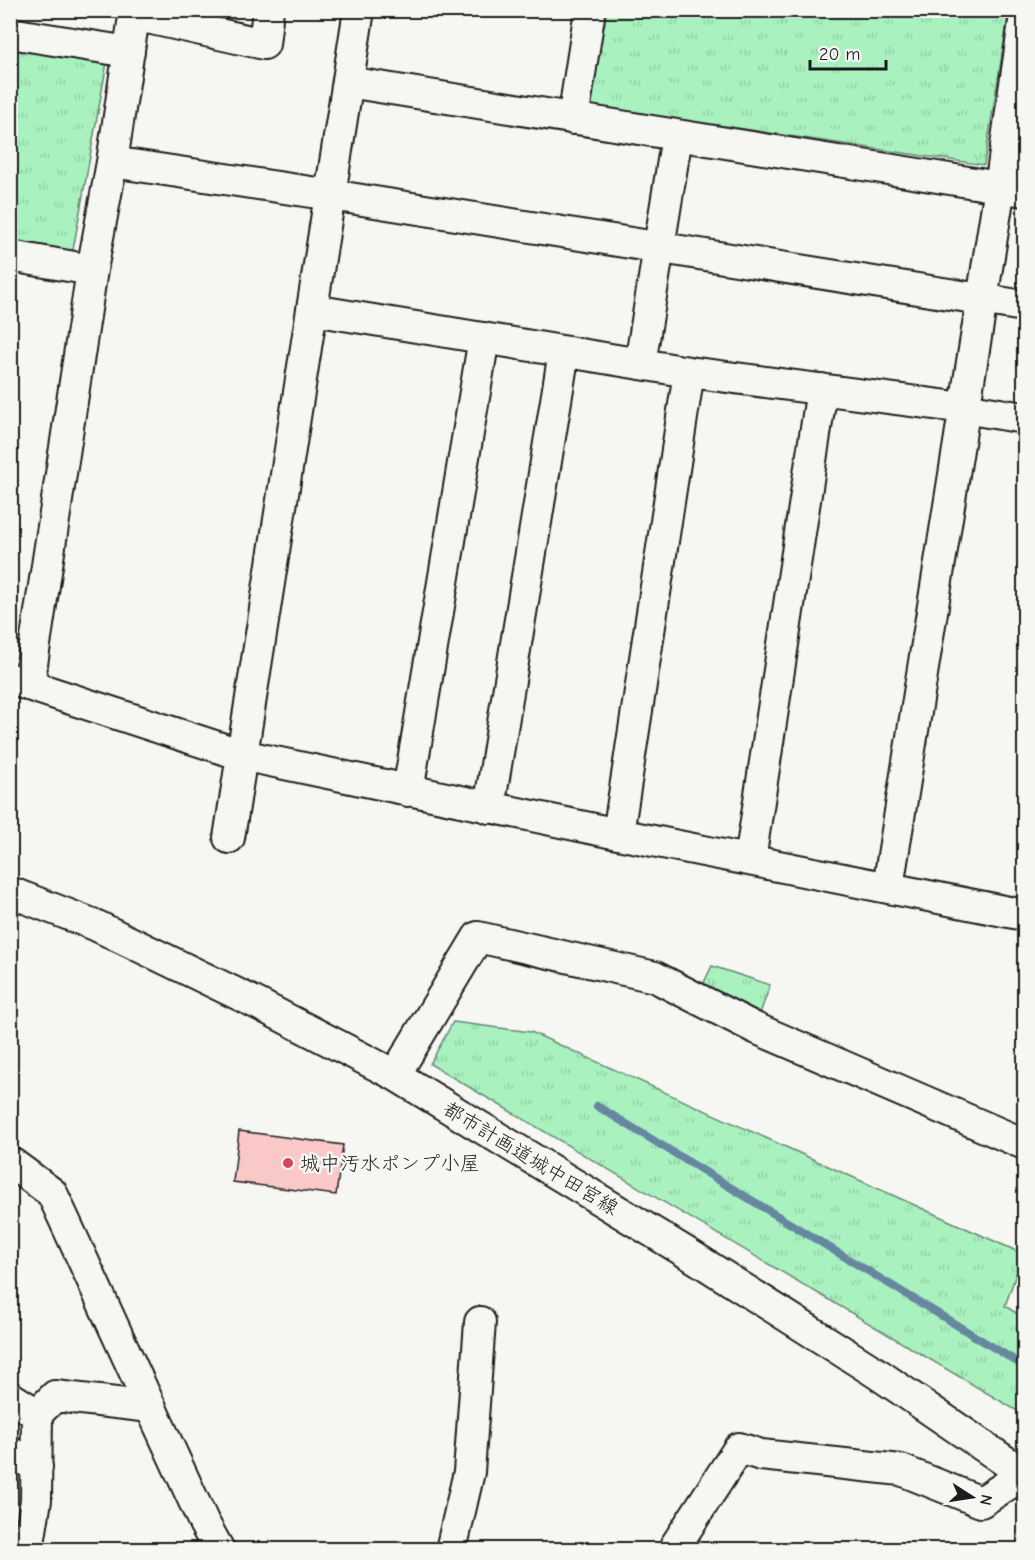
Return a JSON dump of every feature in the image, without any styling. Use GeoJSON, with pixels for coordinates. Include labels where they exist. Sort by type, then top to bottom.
{"type":"FeatureCollection","features":[{"type":"Feature","properties":{"kind":"street"},"geometry":{"type":"LineString","coordinates":[[14,10],[10,33],[129,52]]}},
{"type":"Feature","properties":{"kind":"street"},"geometry":{"type":"LineString","coordinates":[[268,10],[264,44],[135,13],[112,162],[20,681],[242,755],[489,808],[1024,915]]}},
{"type":"Feature","properties":{"kind":"street"},"geometry":{"type":"LineString","coordinates":[[230,838],[359,10]]}},
{"type":"Feature","properties":{"kind":"street"},"geometry":{"type":"LineString","coordinates":[[573,119],[590,10]]}},
{"type":"Feature","properties":{"kind":"street"},"geometry":{"type":"LineString","coordinates":[[888,887],[982,299],[1012,189],[1024,22]]}},
{"type":"Feature","properties":{"kind":"street"},"geometry":{"type":"LineString","coordinates":[[348,82],[1012,189]]}},
{"type":"Feature","properties":{"kind":"street"},"geometry":{"type":"LineString","coordinates":[[640,364],[677,136]]}},
{"type":"Feature","properties":{"kind":"street"},"geometry":{"type":"LineString","coordinates":[[112,162],[1024,306]]}},
{"type":"Feature","properties":{"kind":"street"},"geometry":{"type":"LineString","coordinates":[[10,256],[92,270]]}},
{"type":"Feature","properties":{"kind":"street"},"geometry":{"type":"LineString","coordinates":[[313,310],[689,372],[1024,418]]}},
{"type":"Feature","properties":{"kind":"street"},"geometry":{"type":"LineString","coordinates":[[408,791],[484,338]]}},
{"type":"Feature","properties":{"kind":"street"},"geometry":{"type":"LineString","coordinates":[[489,808],[564,352]]}},
{"type":"Feature","properties":{"kind":"street"},"geometry":{"type":"LineString","coordinates":[[618,834],[689,372]]}},
{"type":"Feature","properties":{"kind":"street"},"geometry":{"type":"LineString","coordinates":[[750,860],[822,390]]}},
{"type":"Feature","properties":{"kind":"street","name":"都市計画道城中田宮線"},"geometry":{"type":"LineString","coordinates":[[10,892],[105,930],[258,1004],[395,1075],[692,1256],[878,1374],[1024,1474]]}},
{"type":"Feature","properties":{"kind":"street"},"geometry":{"type":"LineString","coordinates":[[395,1075],[478,937],[655,977],[755,1028],[1024,1144]]}},
{"type":"Feature","properties":{"kind":"street"},"geometry":{"type":"LineString","coordinates":[[10,1162],[52,1193],[204,1523],[219,1550]]}},
{"type":"Feature","properties":{"kind":"street"},"geometry":{"type":"LineString","coordinates":[[452,1550],[469,1472],[480,1322]]}},
{"type":"Feature","properties":{"kind":"street"},"geometry":{"type":"LineString","coordinates":[[28,1550],[36,1500],[37,1414],[56,1396],[151,1407]]}},
{"type":"Feature","properties":{"kind":"street"},"geometry":{"type":"LineString","coordinates":[[10,1397],[37,1414]]}},
{"type":"Feature","properties":{"kind":"street"},"geometry":{"type":"LineString","coordinates":[[676,1545],[739,1448],[761,1455],[901,1470],[981,1502],[1024,1474]]}},
{"type":"Feature","properties":{"kind":"street"},"geometry":{"type":"LineString","coordinates":[[10,1452],[37,1467]]}},
{"type":"Feature","properties":{"kind":"green space"},"geometry":{"type":"Polygon","coordinates":[[[604,11],[1009,11],[984,165],[590,106],[604,11]]]}},
{"type":"Feature","properties":{"kind":"green space"},"geometry":{"type":"Polygon","coordinates":[[[10,39],[108,57],[71,261],[11,251],[10,39]]]}},
{"type":"Feature","properties":{"kind":"green space"},"geometry":{"type":"Polygon","coordinates":[[[712,966],[770,985],[755,1028],[696,999],[712,966]]]}},
{"type":"Feature","properties":{"kind":"green space"},"geometry":{"type":"Polygon","coordinates":[[[453,1022],[531,1032],[1023,1254],[1005,1306],[1024,1318],[1024,1415],[430,1064],[453,1022]]]}},
{"type":"Feature","properties":{"kind":"building","name":"城中汚水ポンプ小屋"},"geometry":{"type":"Polygon","coordinates":[[[239,1131],[343,1145],[336,1195],[233,1182],[239,1131]]]}},
{"type":"Feature","properties":{"kind":"waterway"},"geometry":{"type":"LineString","coordinates":[[597,1106],[1024,1366]]}},
{"type":"Feature","properties":{"kind":"place","name":"城中汚水ポンプ小屋"},"geometry":{"type":"Point","coordinates":[288,1163]}}]}
